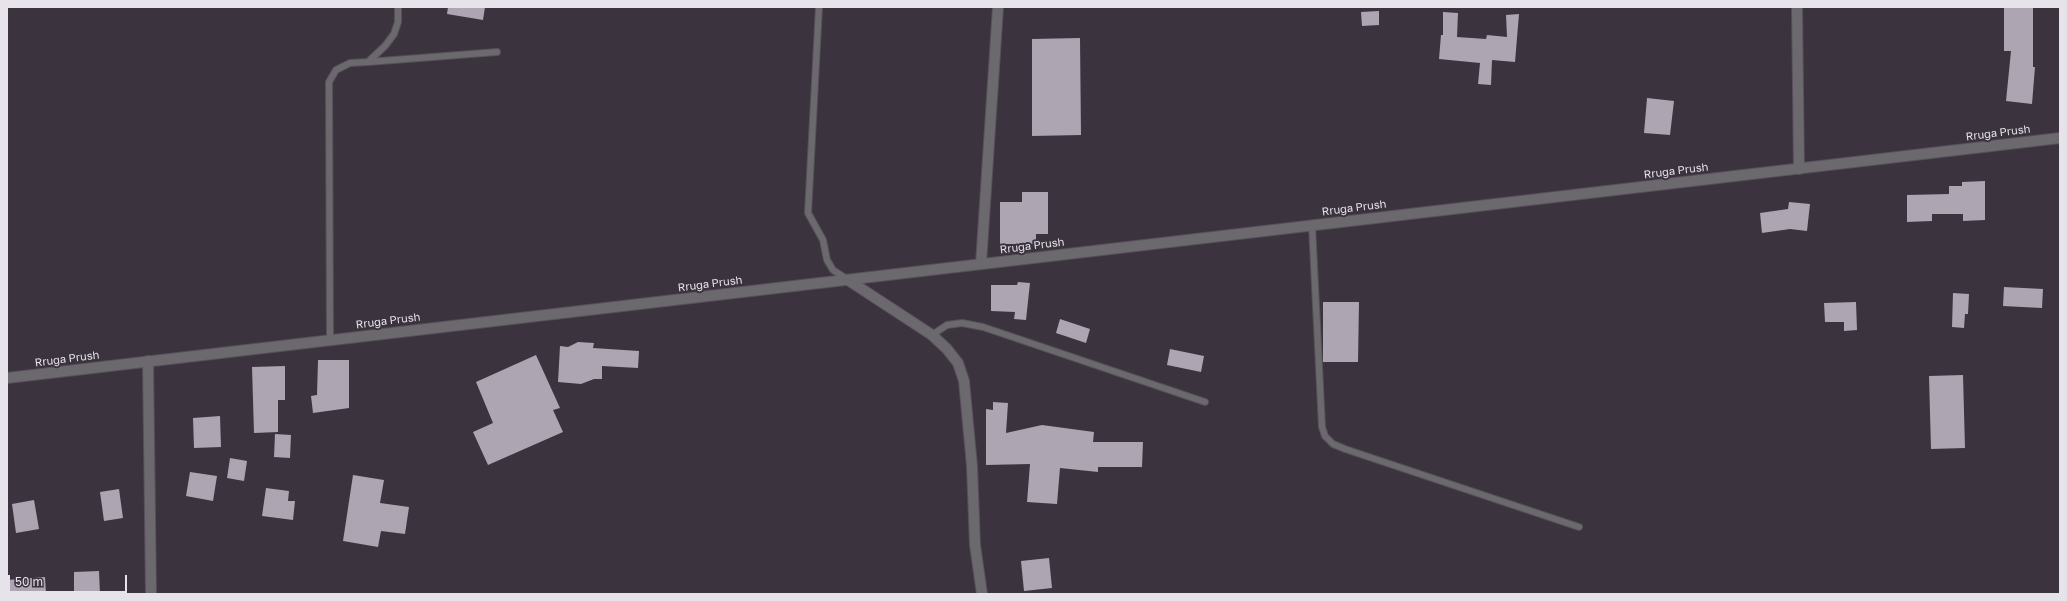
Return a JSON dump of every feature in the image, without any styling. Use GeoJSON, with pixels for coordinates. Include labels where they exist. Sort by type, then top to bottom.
{"type":"FeatureCollection","features":[{"type":"Feature","properties":{"kind":"street"},"geometry":{"type":"LineString","coordinates":[[981,264],[998,7]]}},
{"type":"Feature","properties":{"kind":"street"},"geometry":{"type":"LineString","coordinates":[[1797,7],[1799,169]]}},
{"type":"Feature","properties":{"kind":"street","name":"Rruga Prush"},"geometry":{"type":"LineString","coordinates":[[7,378],[2060,138]]}},
{"type":"Feature","properties":{"kind":"street"},"geometry":{"type":"LineString","coordinates":[[848,280],[932,335],[947,349],[958,363],[964,381],[972,466],[975,545],[982,594]]}},
{"type":"Feature","properties":{"kind":"street"},"geometry":{"type":"LineString","coordinates":[[148,361],[151,594]]}},
{"type":"Feature","properties":{"kind":"lane"},"geometry":{"type":"LineString","coordinates":[[368,62],[394,34],[398,22],[398,7]]}},
{"type":"Feature","properties":{"kind":"lane"},"geometry":{"type":"LineString","coordinates":[[819,7],[808,213],[823,240],[827,260],[833,270],[848,280]]}},
{"type":"Feature","properties":{"kind":"lane"},"geometry":{"type":"LineString","coordinates":[[330,340],[330,82],[336,70],[350,63],[497,52]]}},
{"type":"Feature","properties":{"kind":"lane"},"geometry":{"type":"LineString","coordinates":[[1312,225],[1322,427],[1325,436],[1333,444],[1345,449],[1579,527]]}},
{"type":"Feature","properties":{"kind":"lane"},"geometry":{"type":"LineString","coordinates":[[932,335],[947,325],[962,323],[983,326],[1205,402]]}},
{"type":"Feature","properties":{"kind":"building"},"geometry":{"type":"Polygon","coordinates":[[[448,7],[485,7],[483,20],[447,14],[448,7]]]}},
{"type":"Feature","properties":{"kind":"building"},"geometry":{"type":"Polygon","coordinates":[[[2004,7],[2033,7],[2033,67],[2035,67],[2032,104],[2006,101],[2011,51],[2004,51],[2004,7]]]}},
{"type":"Feature","properties":{"kind":"building"},"geometry":{"type":"Polygon","coordinates":[[[1379,11],[1379,25],[1362,26],[1361,12],[1379,11]]]}},
{"type":"Feature","properties":{"kind":"building"},"geometry":{"type":"Polygon","coordinates":[[[1443,12],[1458,13],[1457,37],[1486,39],[1487,35],[1507,37],[1506,15],[1519,14],[1515,62],[1492,60],[1491,85],[1478,84],[1480,63],[1439,59],[1441,35],[1443,35],[1443,12]]]}},
{"type":"Feature","properties":{"kind":"building"},"geometry":{"type":"Polygon","coordinates":[[[1080,38],[1081,135],[1032,136],[1032,39],[1080,38]]]}},
{"type":"Feature","properties":{"kind":"building"},"geometry":{"type":"Polygon","coordinates":[[[1647,98],[1674,101],[1670,135],[1644,133],[1647,98]]]}},
{"type":"Feature","properties":{"kind":"building"},"geometry":{"type":"Polygon","coordinates":[[[1985,181],[1985,220],[1963,221],[1963,214],[1932,214],[1932,221],[1907,222],[1907,195],[1949,194],[1949,186],[1962,186],[1962,182],[1985,181]]]}},
{"type":"Feature","properties":{"kind":"building"},"geometry":{"type":"Polygon","coordinates":[[[1022,192],[1048,192],[1048,234],[1036,234],[1036,244],[1000,244],[1000,202],[1022,202],[1022,192]]]}},
{"type":"Feature","properties":{"kind":"building"},"geometry":{"type":"Polygon","coordinates":[[[1789,202],[1810,204],[1807,231],[1790,229],[1762,233],[1760,213],[1788,209],[1789,202]]]}},
{"type":"Feature","properties":{"kind":"building"},"geometry":{"type":"Polygon","coordinates":[[[1018,282],[1030,283],[1026,320],[1014,319],[1015,312],[991,311],[991,285],[1017,285],[1018,282]]]}},
{"type":"Feature","properties":{"kind":"building"},"geometry":{"type":"Polygon","coordinates":[[[2004,287],[2043,289],[2042,308],[2003,306],[2004,287]]]}},
{"type":"Feature","properties":{"kind":"building"},"geometry":{"type":"Polygon","coordinates":[[[1953,293],[1969,294],[1968,314],[1965,314],[1964,328],[1952,327],[1953,293]]]}},
{"type":"Feature","properties":{"kind":"building"},"geometry":{"type":"Polygon","coordinates":[[[1323,302],[1359,302],[1358,362],[1323,362],[1323,302]]]}},
{"type":"Feature","properties":{"kind":"building"},"geometry":{"type":"Polygon","coordinates":[[[1856,302],[1857,330],[1844,331],[1844,322],[1825,322],[1824,303],[1856,302]]]}},
{"type":"Feature","properties":{"kind":"building"},"geometry":{"type":"Polygon","coordinates":[[[1060,319],[1090,329],[1086,343],[1056,333],[1060,319]]]}},
{"type":"Feature","properties":{"kind":"building"},"geometry":{"type":"Polygon","coordinates":[[[578,342],[594,343],[593,348],[639,351],[638,368],[602,366],[602,379],[594,379],[581,384],[558,382],[560,346],[568,347],[578,342]]]}},
{"type":"Feature","properties":{"kind":"building"},"geometry":{"type":"Polygon","coordinates":[[[1170,349],[1204,356],[1201,372],[1167,365],[1170,349]]]}},
{"type":"Feature","properties":{"kind":"building"},"geometry":{"type":"Polygon","coordinates":[[[536,355],[560,408],[553,410],[563,432],[488,465],[473,432],[493,423],[476,382],[536,355]]]}},
{"type":"Feature","properties":{"kind":"building"},"geometry":{"type":"Polygon","coordinates":[[[318,360],[349,360],[349,408],[313,413],[311,396],[317,395],[318,360]]]}},
{"type":"Feature","properties":{"kind":"building"},"geometry":{"type":"Polygon","coordinates":[[[285,366],[285,400],[278,400],[278,432],[254,433],[252,367],[285,366]]]}},
{"type":"Feature","properties":{"kind":"building"},"geometry":{"type":"Polygon","coordinates":[[[1963,375],[1965,448],[1931,449],[1929,376],[1963,375]]]}},
{"type":"Feature","properties":{"kind":"building"},"geometry":{"type":"Polygon","coordinates":[[[993,402],[1008,403],[1006,433],[1042,425],[1094,432],[1093,442],[1143,442],[1142,467],[1098,467],[1098,472],[1060,468],[1057,504],[1027,502],[1030,464],[986,465],[986,409],[993,410],[993,402]]]}},
{"type":"Feature","properties":{"kind":"building"},"geometry":{"type":"Polygon","coordinates":[[[220,416],[221,447],[194,448],[193,418],[220,416]]]}},
{"type":"Feature","properties":{"kind":"building"},"geometry":{"type":"Polygon","coordinates":[[[275,434],[291,435],[290,458],[274,457],[275,434]]]}},
{"type":"Feature","properties":{"kind":"building"},"geometry":{"type":"Polygon","coordinates":[[[230,458],[247,461],[244,481],[227,478],[230,458]]]}},
{"type":"Feature","properties":{"kind":"building"},"geometry":{"type":"Polygon","coordinates":[[[190,472],[217,476],[213,501],[186,496],[190,472]]]}},
{"type":"Feature","properties":{"kind":"building"},"geometry":{"type":"Polygon","coordinates":[[[353,475],[384,480],[380,503],[409,507],[405,534],[381,531],[378,547],[343,541],[353,475]]]}},
{"type":"Feature","properties":{"kind":"building"},"geometry":{"type":"Polygon","coordinates":[[[266,488],[289,491],[288,501],[295,501],[293,520],[262,516],[266,488]]]}},
{"type":"Feature","properties":{"kind":"building"},"geometry":{"type":"Polygon","coordinates":[[[119,489],[123,518],[104,521],[100,492],[119,489]]]}},
{"type":"Feature","properties":{"kind":"building"},"geometry":{"type":"Polygon","coordinates":[[[34,500],[39,529],[16,533],[12,504],[34,500]]]}},
{"type":"Feature","properties":{"kind":"building"},"geometry":{"type":"Polygon","coordinates":[[[1049,558],[1052,588],[1024,591],[1021,561],[1049,558]]]}},
{"type":"Feature","properties":{"kind":"building"},"geometry":{"type":"Polygon","coordinates":[[[99,571],[100,594],[74,594],[74,572],[99,571]]]}},
{"type":"Feature","properties":{"kind":"building"},"geometry":{"type":"Polygon","coordinates":[[[45,577],[46,594],[7,594],[7,580],[45,577]]]}}]}
